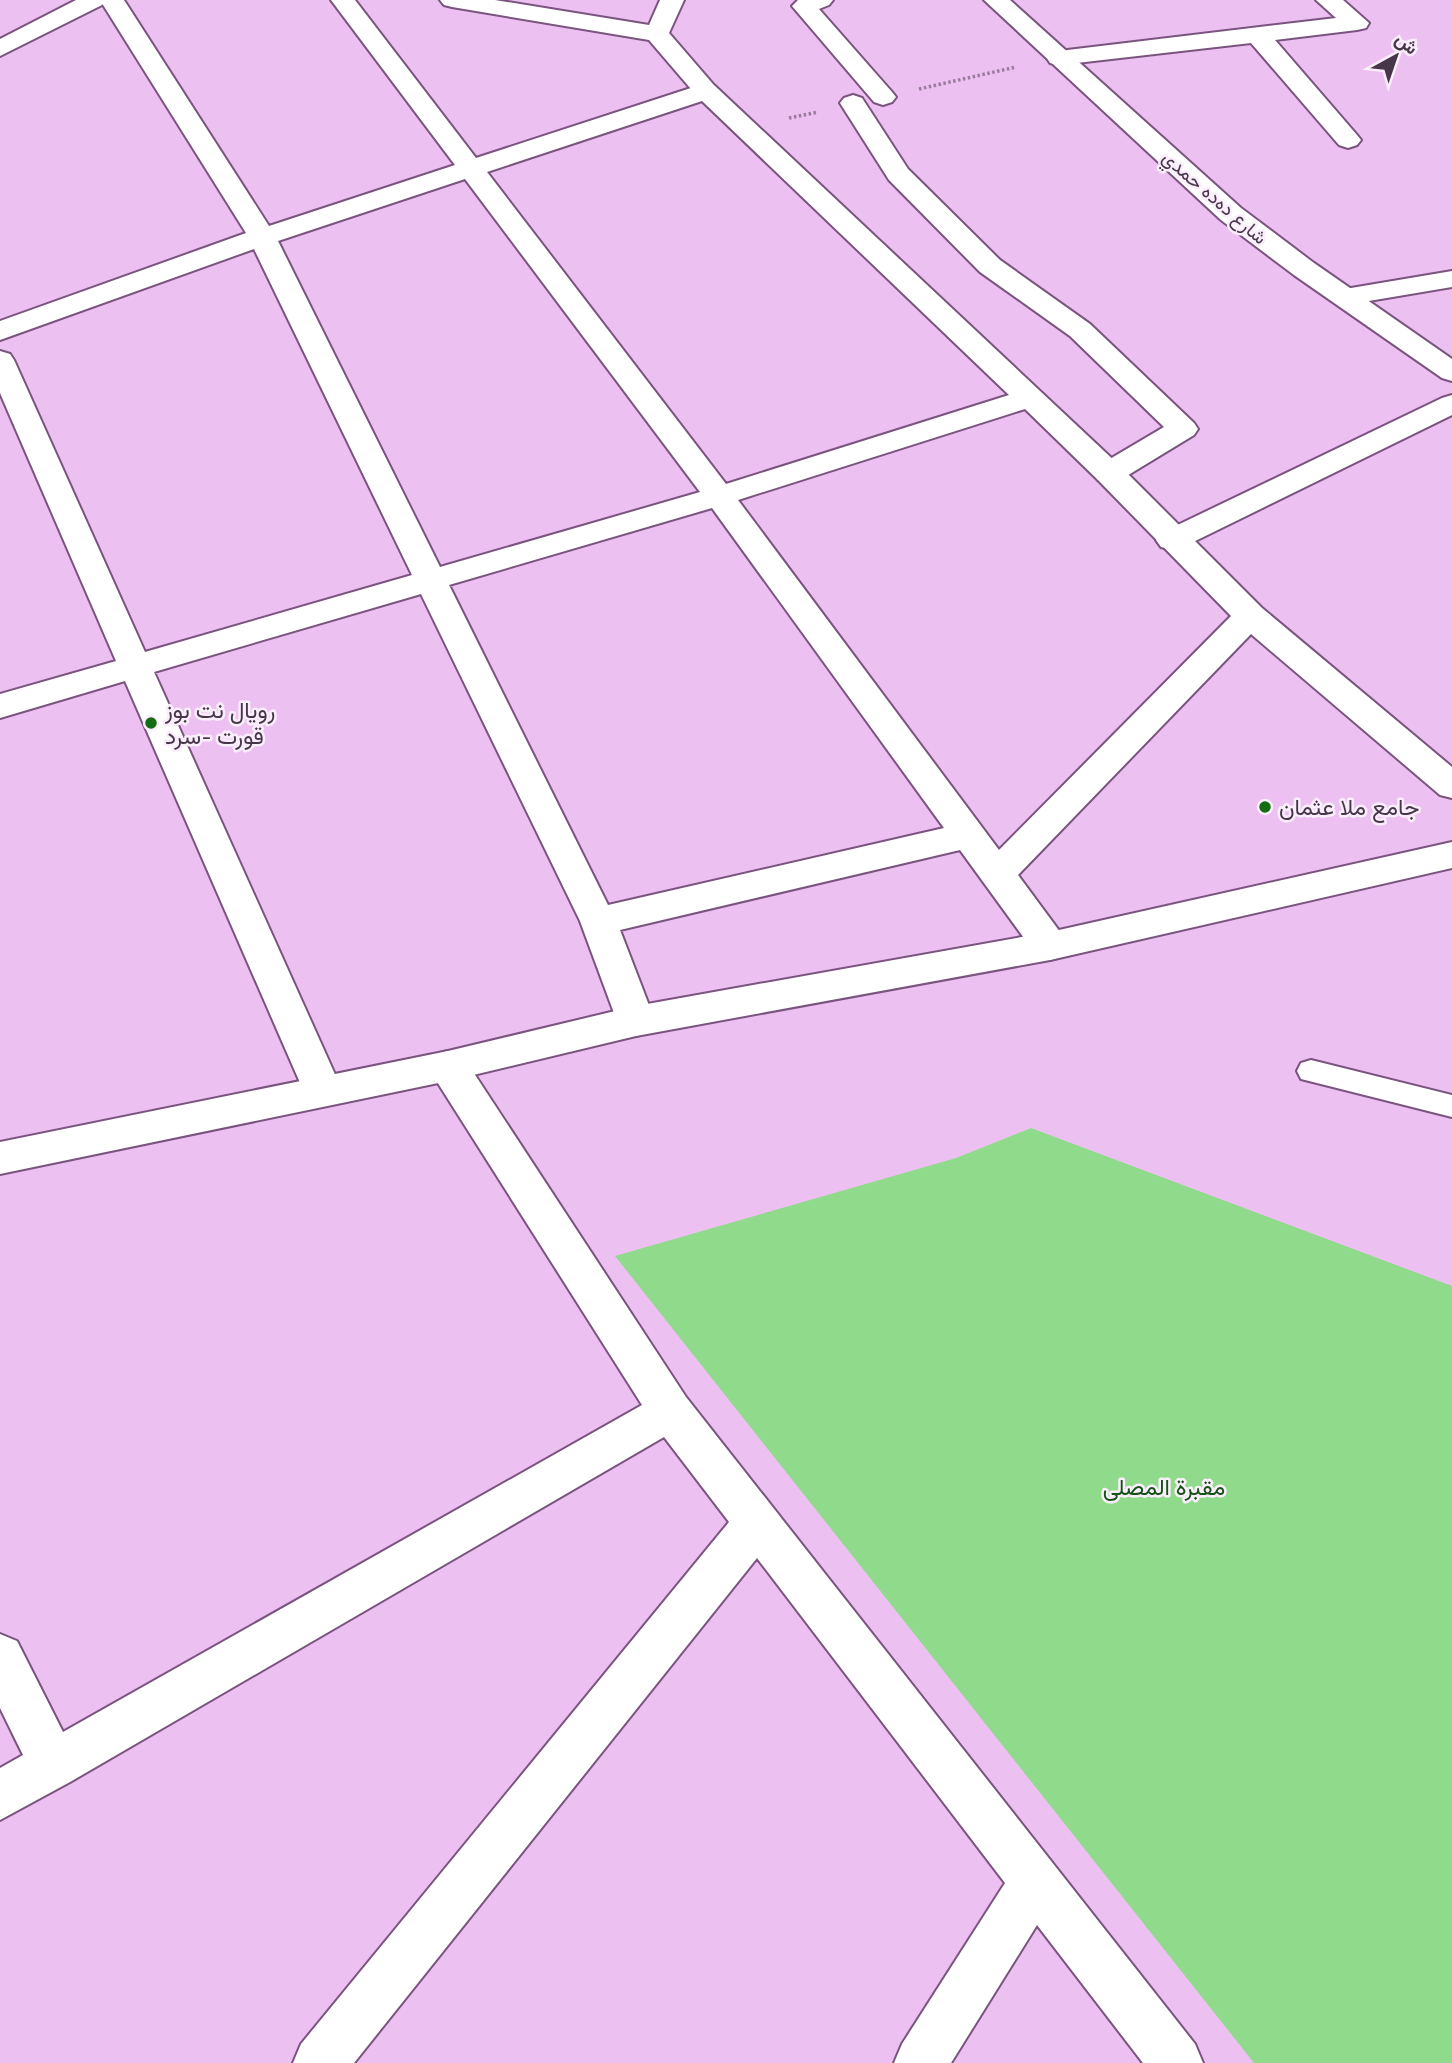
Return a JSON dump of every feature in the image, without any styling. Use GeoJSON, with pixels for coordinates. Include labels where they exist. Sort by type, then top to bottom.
{"type":"FeatureCollection","features":[{"type":"Feature","properties":{"kind":"street"},"geometry":{"type":"LineString","coordinates":[[0,49],[94,0]]}},
{"type":"Feature","properties":{"kind":"street"},"geometry":{"type":"LineString","coordinates":[[112,0],[262,237],[598,921],[636,1021]]}},
{"type":"Feature","properties":{"kind":"street"},"geometry":{"type":"LineString","coordinates":[[343,0],[719,496],[1050,946]]}},
{"type":"Feature","properties":{"kind":"street"},"geometry":{"type":"LineString","coordinates":[[452,0],[657,34],[706,91],[1109,472],[1172,540],[1250,616],[1452,786]]}},
{"type":"Feature","properties":{"kind":"street"},"geometry":{"type":"LineString","coordinates":[[657,34],[672,0]]}},
{"type":"Feature","properties":{"kind":"street"},"geometry":{"type":"LineString","coordinates":[[821,0],[804,6],[883,97]]}},
{"type":"Feature","properties":{"kind":"street","name":"شارع دەدە حمدي"},"geometry":{"type":"LineString","coordinates":[[996,0],[1231,214],[1452,372]]}},
{"type":"Feature","properties":{"kind":"street"},"geometry":{"type":"LineString","coordinates":[[1059,58],[1356,23],[1328,0]]}},
{"type":"Feature","properties":{"kind":"street"},"geometry":{"type":"LineString","coordinates":[[1257,35],[1348,140]]}},
{"type":"Feature","properties":{"kind":"street"},"geometry":{"type":"LineString","coordinates":[[0,331],[262,237],[706,91]]}},
{"type":"Feature","properties":{"kind":"street"},"geometry":{"type":"LineString","coordinates":[[853,103],[898,174],[990,266],[1080,330],[1183,429],[1109,472]]}},
{"type":"Feature","properties":{"kind":"street"},"geometry":{"type":"LineString","coordinates":[[1345,297],[1452,279]]}},
{"type":"Feature","properties":{"kind":"street"},"geometry":{"type":"LineString","coordinates":[[0,360],[322,1090]]}},
{"type":"Feature","properties":{"kind":"street"},"geometry":{"type":"LineString","coordinates":[[0,706],[719,496],[1030,398]]}},
{"type":"Feature","properties":{"kind":"street"},"geometry":{"type":"LineString","coordinates":[[1172,540],[1452,404]]}},
{"type":"Feature","properties":{"kind":"street"},"geometry":{"type":"LineString","coordinates":[[997,874],[1250,616]]}},
{"type":"Feature","properties":{"kind":"street"},"geometry":{"type":"LineString","coordinates":[[598,921],[968,835]]}},
{"type":"Feature","properties":{"kind":"street"},"geometry":{"type":"LineString","coordinates":[[0,1158],[448,1066],[636,1021],[1050,946],[1452,855]]}},
{"type":"Feature","properties":{"kind":"street"},"geometry":{"type":"LineString","coordinates":[[448,1066],[670,1411],[1175,2063]]}},
{"type":"Feature","properties":{"kind":"street"},"geometry":{"type":"LineString","coordinates":[[0,1795],[670,1411]]}},
{"type":"Feature","properties":{"kind":"street"},"geometry":{"type":"LineString","coordinates":[[320,2063],[757,1523]]}},
{"type":"Feature","properties":{"kind":"street"},"geometry":{"type":"LineString","coordinates":[[0,1657],[52,1765]]}},
{"type":"Feature","properties":{"kind":"street"},"geometry":{"type":"LineString","coordinates":[[921,2063],[1035,1882]]}},
{"type":"Feature","properties":{"kind":"lane"},"geometry":{"type":"LineString","coordinates":[[1311,1071],[1452,1106]]}},
{"type":"Feature","properties":{"kind":"green space","name":"مقبرة المصلى"},"geometry":{"type":"Polygon","coordinates":[[[1031,1128],[1452,1286],[1452,2063],[1254,2063],[615,1256],[956,1158],[1031,1128]]]}},
{"type":"Feature","properties":{"kind":"place","name":"رويال نت بوز قورت -سرد"},"geometry":{"type":"Point","coordinates":[151,723]}},
{"type":"Feature","properties":{"kind":"place","name":"جامع ملا عثمان"},"geometry":{"type":"Point","coordinates":[1265,807]}}]}
